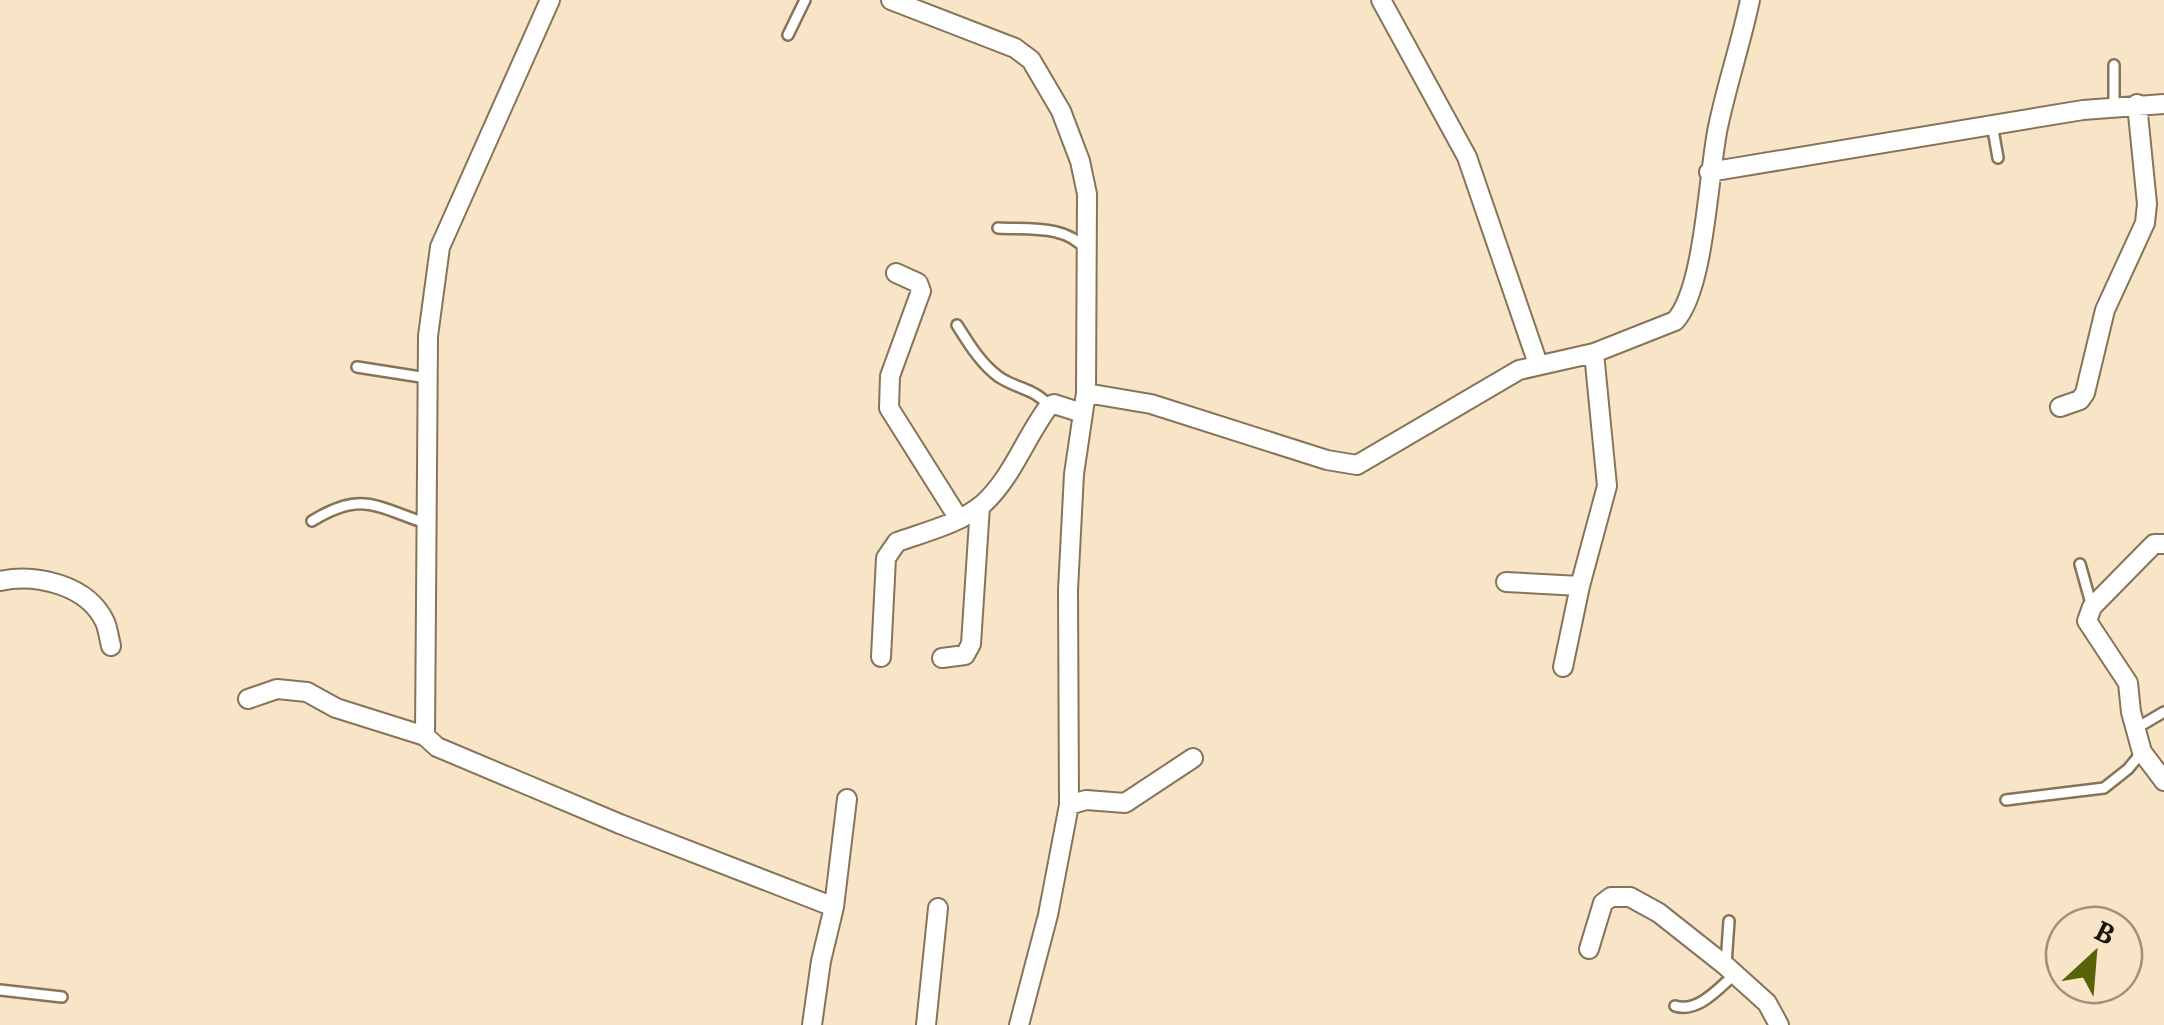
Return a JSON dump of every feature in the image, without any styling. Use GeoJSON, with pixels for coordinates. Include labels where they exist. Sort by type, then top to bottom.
{"type":"FeatureCollection","features":[{"type":"Feature","properties":{"kind":"street"},"geometry":{"type":"LineString","coordinates":[[425,736],[428,336],[440,247],[550,0]]}},
{"type":"Feature","properties":{"kind":"street"},"geometry":{"type":"LineString","coordinates":[[1381,0],[1466,157],[1538,364]]}},
{"type":"Feature","properties":{"kind":"street"},"geometry":{"type":"LineString","coordinates":[[1086,393],[1151,404],[1326,460],[1357,465],[1502,378],[1538,364],[1594,353],[1664,326],[1684,311],[1700,249],[1709,172],[1728,80],[1750,0]]}},
{"type":"Feature","properties":{"kind":"street"},"geometry":{"type":"LineString","coordinates":[[897,1],[1015,48],[1030,60],[1061,111],[1080,161],[1087,194],[1086,393],[1068,590],[1069,804],[1048,915],[1019,1025]]}},
{"type":"Feature","properties":{"kind":"street"},"geometry":{"type":"LineString","coordinates":[[2060,407],[2080,400],[2085,393],[2105,310],[2145,223],[2147,204],[2137,104]]}},
{"type":"Feature","properties":{"kind":"street"},"geometry":{"type":"LineString","coordinates":[[1709,172],[1992,124],[2114,106],[2164,104]]}},
{"type":"Feature","properties":{"kind":"street"},"geometry":{"type":"LineString","coordinates":[[896,273],[918,283],[921,291],[890,376],[888,408],[959,519]]}},
{"type":"Feature","properties":{"kind":"street"},"geometry":{"type":"LineString","coordinates":[[1564,667],[1580,586],[1607,486],[1594,353]]}},
{"type":"Feature","properties":{"kind":"street"},"geometry":{"type":"LineString","coordinates":[[881,657],[889,549],[980,506],[1009,470],[1050,406],[1082,412]]}},
{"type":"Feature","properties":{"kind":"street"},"geometry":{"type":"LineString","coordinates":[[942,658],[965,655],[972,644],[980,506]]}},
{"type":"Feature","properties":{"kind":"street"},"geometry":{"type":"LineString","coordinates":[[2164,544],[2154,544],[2088,614],[2090,629],[2128,683],[2142,752],[2164,781]]}},
{"type":"Feature","properties":{"kind":"street"},"geometry":{"type":"LineString","coordinates":[[0,581],[21,576],[48,580],[72,591],[94,606],[105,621],[111,646]]}},
{"type":"Feature","properties":{"kind":"street"},"geometry":{"type":"LineString","coordinates":[[1506,582],[1580,586]]}},
{"type":"Feature","properties":{"kind":"street"},"geometry":{"type":"LineString","coordinates":[[248,700],[277,690],[307,692],[336,708],[425,736],[438,747],[528,787],[834,907]]}},
{"type":"Feature","properties":{"kind":"street"},"geometry":{"type":"LineString","coordinates":[[1069,804],[1086,800],[1125,804],[1193,758]]}},
{"type":"Feature","properties":{"kind":"street"},"geometry":{"type":"LineString","coordinates":[[812,1025],[834,907],[848,799]]}},
{"type":"Feature","properties":{"kind":"street"},"geometry":{"type":"LineString","coordinates":[[1589,949],[1603,903],[1620,896],[1630,897],[1659,914],[1730,970],[1766,1003],[1778,1025]]}},
{"type":"Feature","properties":{"kind":"street"},"geometry":{"type":"LineString","coordinates":[[926,1025],[938,908]]}},
{"type":"Feature","properties":{"kind":"lane"},"geometry":{"type":"LineString","coordinates":[[788,35],[805,0]]}},
{"type":"Feature","properties":{"kind":"lane"},"geometry":{"type":"LineString","coordinates":[[2114,65],[2114,106]]}},
{"type":"Feature","properties":{"kind":"lane"},"geometry":{"type":"LineString","coordinates":[[1992,124],[1998,158]]}},
{"type":"Feature","properties":{"kind":"lane"},"geometry":{"type":"LineString","coordinates":[[998,228],[1067,234],[1087,252]]}},
{"type":"Feature","properties":{"kind":"lane"},"geometry":{"type":"LineString","coordinates":[[957,325],[989,369],[1037,394],[1050,406]]}},
{"type":"Feature","properties":{"kind":"lane"},"geometry":{"type":"LineString","coordinates":[[357,368],[428,378]]}},
{"type":"Feature","properties":{"kind":"lane"},"geometry":{"type":"LineString","coordinates":[[312,521],[355,502],[428,524]]}},
{"type":"Feature","properties":{"kind":"lane"},"geometry":{"type":"LineString","coordinates":[[2080,564],[2092,606]]}},
{"type":"Feature","properties":{"kind":"lane"},"geometry":{"type":"LineString","coordinates":[[2135,729],[2164,712]]}},
{"type":"Feature","properties":{"kind":"lane"},"geometry":{"type":"LineString","coordinates":[[2006,800],[2104,788],[2142,752]]}},
{"type":"Feature","properties":{"kind":"lane"},"geometry":{"type":"LineString","coordinates":[[1675,1006],[1686,1010],[1697,1005],[1730,970],[1729,921]]}},
{"type":"Feature","properties":{"kind":"lane"},"geometry":{"type":"LineString","coordinates":[[0,990],[62,997]]}}]}
